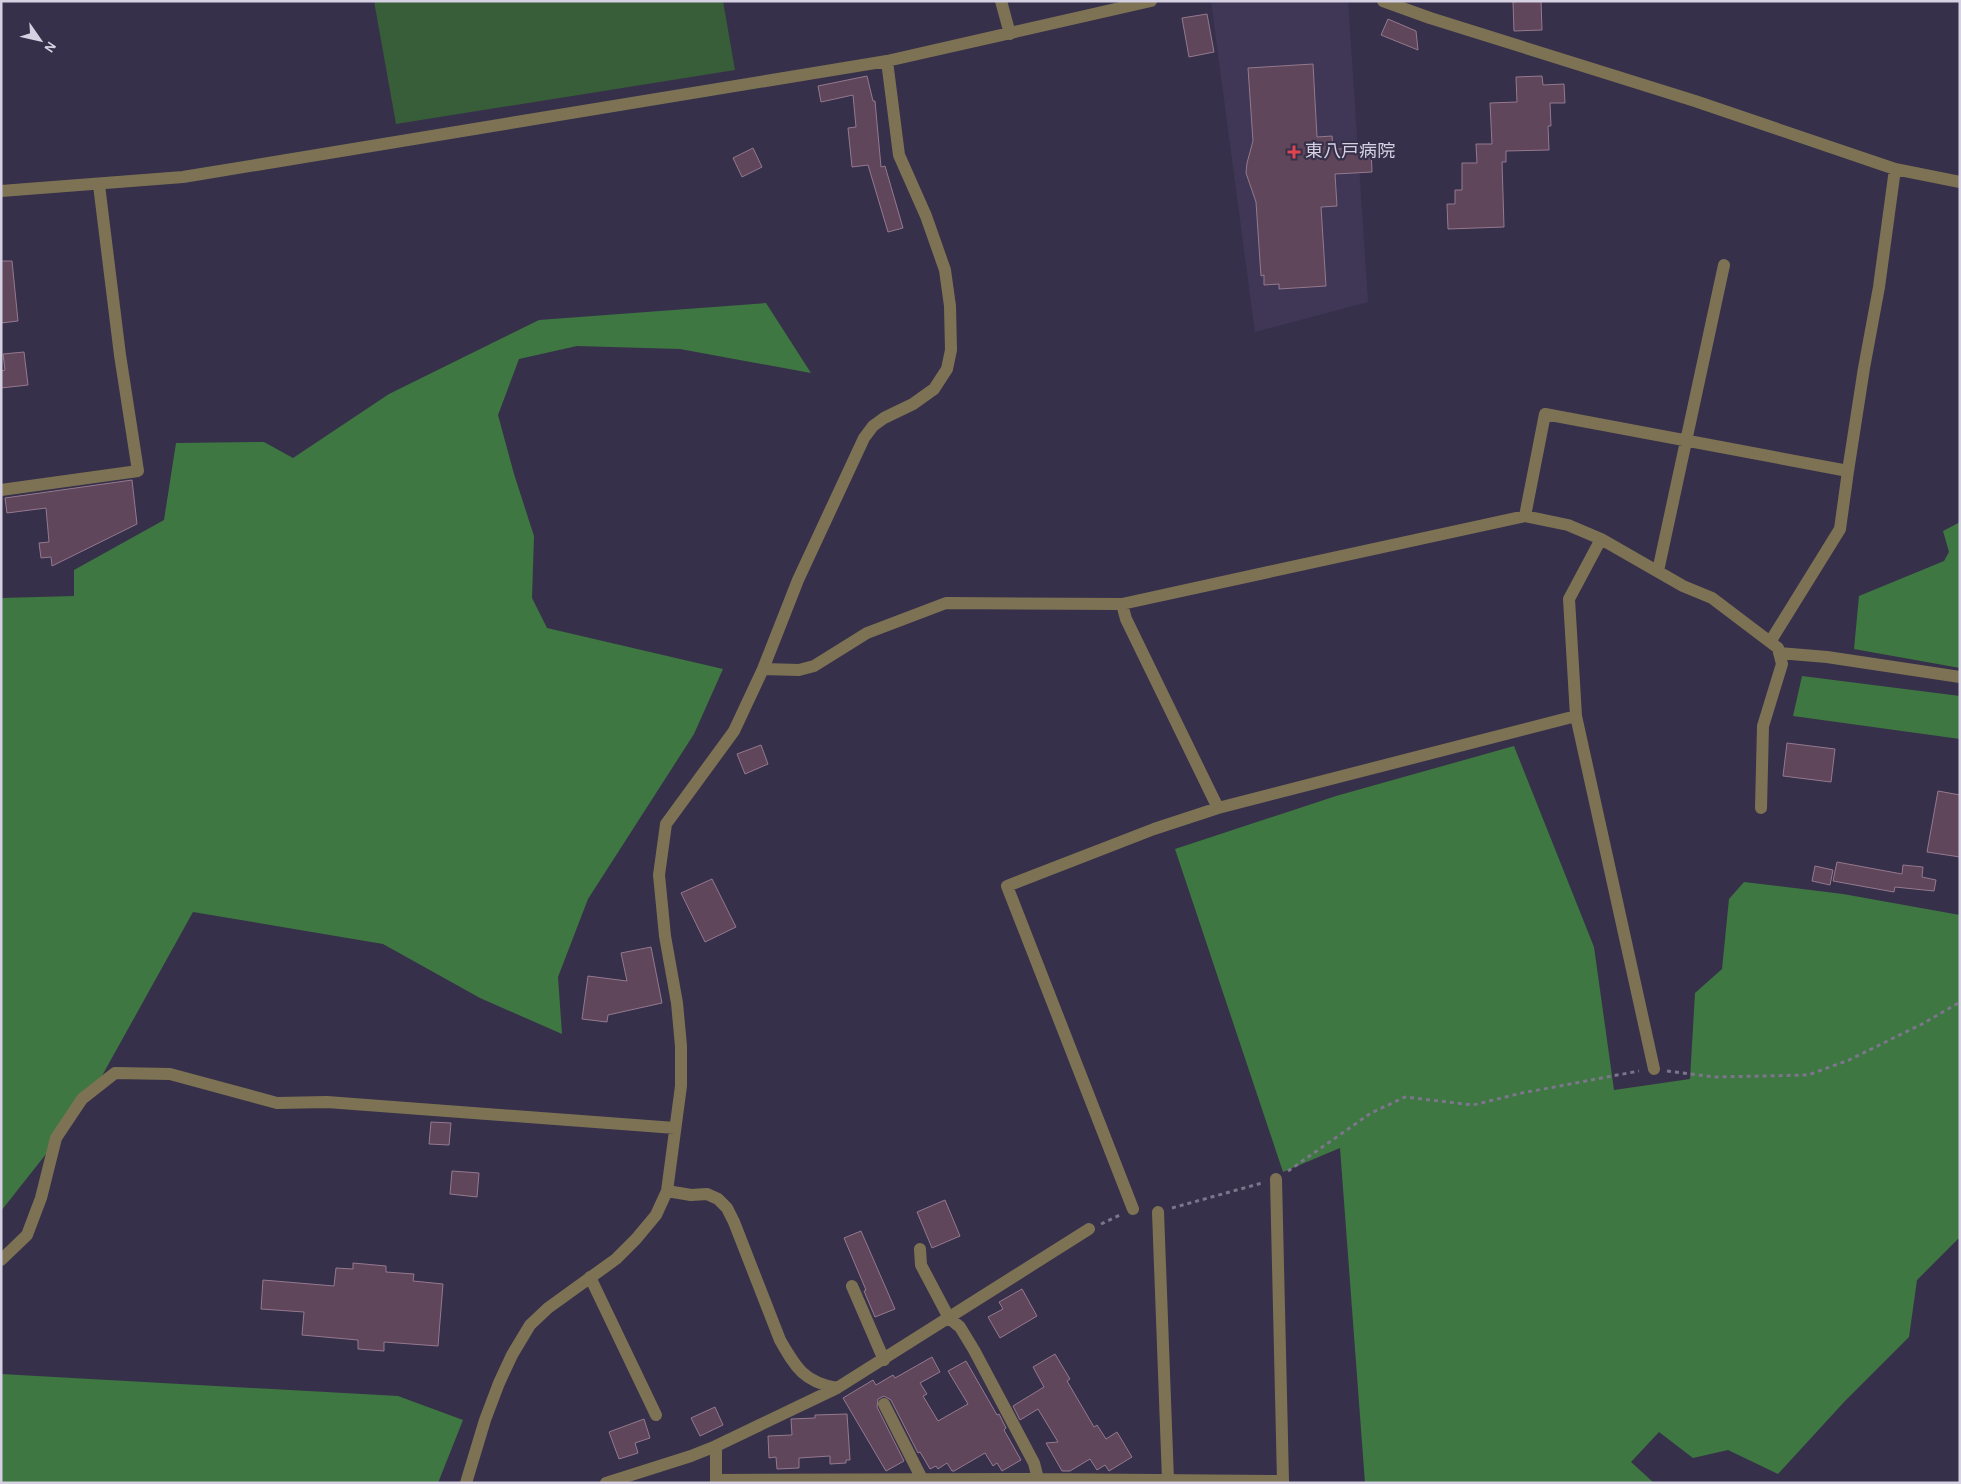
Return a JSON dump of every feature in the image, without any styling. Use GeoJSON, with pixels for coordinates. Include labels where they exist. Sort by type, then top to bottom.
{"type":"FeatureCollection","features":[{"type":"Feature","properties":{"kind":"street"},"geometry":{"type":"LineString","coordinates":[[1001,1],[1010,34]]}},
{"type":"Feature","properties":{"kind":"street"},"geometry":{"type":"LineString","coordinates":[[1,191],[99,185],[183,177],[887,61],[1151,1]]}},
{"type":"Feature","properties":{"kind":"street"},"geometry":{"type":"LineString","coordinates":[[1383,1],[1695,101],[1894,169],[1960,182]]}},
{"type":"Feature","properties":{"kind":"street"},"geometry":{"type":"LineString","coordinates":[[466,1483],[485,1420],[512,1354],[530,1325],[548,1308],[616,1259],[636,1239],[656,1214],[667,1191],[681,1086],[681,1046],[677,1003],[665,936],[659,875],[666,824],[734,731],[763,669],[798,580],[864,438],[872,426],[913,404],[934,390],[947,370],[951,350],[950,306],[946,270],[926,216],[899,155],[887,61]]}},
{"type":"Feature","properties":{"kind":"street"},"geometry":{"type":"LineString","coordinates":[[1770,642],[1840,529],[1864,368],[1879,287],[1894,169]]}},
{"type":"Feature","properties":{"kind":"street"},"geometry":{"type":"LineString","coordinates":[[1,490],[138,471],[120,355],[99,185]]}},
{"type":"Feature","properties":{"kind":"street"},"geometry":{"type":"LineString","coordinates":[[1658,571],[1724,265]]}},
{"type":"Feature","properties":{"kind":"street"},"geometry":{"type":"LineString","coordinates":[[1525,516],[1545,414],[1848,471]]}},
{"type":"Feature","properties":{"kind":"street"},"geometry":{"type":"LineString","coordinates":[[763,669],[799,670],[814,666],[867,634],[946,603],[1122,604],[1525,516],[1568,525],[1601,540],[1683,586],[1712,598],[1778,648],[1782,664],[1763,726],[1761,808]]}},
{"type":"Feature","properties":{"kind":"street"},"geometry":{"type":"LineString","coordinates":[[1601,540],[1569,599],[1576,716],[1654,1069]]}},
{"type":"Feature","properties":{"kind":"street"},"geometry":{"type":"LineString","coordinates":[[1122,604],[1126,619],[1218,808]]}},
{"type":"Feature","properties":{"kind":"street"},"geometry":{"type":"LineString","coordinates":[[1779,653],[1827,657],[1960,677]]}},
{"type":"Feature","properties":{"kind":"street"},"geometry":{"type":"LineString","coordinates":[[1133,1209],[1006,886],[1154,829],[1218,808],[1576,716]]}},
{"type":"Feature","properties":{"kind":"street"},"geometry":{"type":"LineString","coordinates":[[1,1260],[27,1235],[41,1198],[56,1138],[82,1098],[115,1072],[170,1074],[277,1103],[327,1102],[675,1128]]}},
{"type":"Feature","properties":{"kind":"street"},"geometry":{"type":"LineString","coordinates":[[716,1446],[716,1481],[922,1479],[1283,1481],[1276,1179]]}},
{"type":"Feature","properties":{"kind":"street"},"geometry":{"type":"LineString","coordinates":[[667,1191],[707,1194],[718,1199],[727,1208],[780,1340],[790,1358],[810,1380],[837,1388]]}},
{"type":"Feature","properties":{"kind":"street"},"geometry":{"type":"LineString","coordinates":[[1158,1212],[1168,1480]]}},
{"type":"Feature","properties":{"kind":"street"},"geometry":{"type":"LineString","coordinates":[[606,1483],[716,1446],[837,1388],[1089,1229]]}},
{"type":"Feature","properties":{"kind":"street"},"geometry":{"type":"LineString","coordinates":[[920,1249],[921,1265],[949,1318],[960,1328],[974,1350],[1034,1463],[1038,1481]]}},
{"type":"Feature","properties":{"kind":"street"},"geometry":{"type":"LineString","coordinates":[[590,1277],[656,1415]]}},
{"type":"Feature","properties":{"kind":"street"},"geometry":{"type":"LineString","coordinates":[[852,1286],[884,1360]]}},
{"type":"Feature","properties":{"kind":"street"},"geometry":{"type":"LineString","coordinates":[[884,1404],[922,1479]]}},
{"type":"Feature","properties":{"kind":"path"},"geometry":{"type":"LineString","coordinates":[[1158,1212],[1276,1179],[1371,1114],[1404,1097],[1473,1105],[1522,1093],[1654,1069],[1715,1077],[1808,1075],[1848,1060],[1924,1023],[1960,1002]]}},
{"type":"Feature","properties":{"kind":"path"},"geometry":{"type":"LineString","coordinates":[[1089,1229],[1133,1209]]}},
{"type":"Feature","properties":{"kind":"shaded area","name":"東八戸病院"},"geometry":{"type":"Polygon","coordinates":[[[1211,1],[1348,1],[1368,302],[1255,332],[1211,1]]]}},
{"type":"Feature","properties":{"kind":"green space"},"geometry":{"type":"Polygon","coordinates":[[[374,1],[723,1],[735,70],[396,124],[374,1]]]}},
{"type":"Feature","properties":{"kind":"green space"},"geometry":{"type":"Polygon","coordinates":[[[766,303],[811,373],[680,349],[577,346],[519,359],[498,415],[534,536],[532,598],[547,628],[723,669],[694,734],[588,899],[558,977],[562,1034],[480,998],[383,944],[193,912],[88,1101],[1,1211],[1,598],[74,596],[74,570],[164,520],[176,443],[264,442],[293,458],[389,394],[539,320],[766,303]]]}},
{"type":"Feature","properties":{"kind":"green space"},"geometry":{"type":"Polygon","coordinates":[[[1960,522],[1960,668],[1854,649],[1859,596],[1944,561],[1949,552],[1943,531],[1960,522]]]}},
{"type":"Feature","properties":{"kind":"green space"},"geometry":{"type":"Polygon","coordinates":[[[1802,676],[1960,696],[1960,739],[1793,716],[1802,676]]]}},
{"type":"Feature","properties":{"kind":"green space"},"geometry":{"type":"Polygon","coordinates":[[[1514,746],[1594,947],[1614,1090],[1690,1079],[1695,993],[1722,969],[1729,899],[1744,882],[1843,894],[1960,915],[1960,1237],[1917,1280],[1909,1337],[1845,1401],[1778,1474],[1728,1450],[1693,1458],[1659,1432],[1631,1462],[1654,1483],[1365,1483],[1340,1148],[1283,1172],[1175,849],[1336,796],[1514,746]]]}},
{"type":"Feature","properties":{"kind":"green space"},"geometry":{"type":"Polygon","coordinates":[[[1,1374],[398,1396],[463,1420],[438,1483],[1,1483],[1,1374]]]}},
{"type":"Feature","properties":{"kind":"building"},"geometry":{"type":"Polygon","coordinates":[[[1541,1],[1542,30],[1514,31],[1513,2],[1541,1]]]}},
{"type":"Feature","properties":{"kind":"building"},"geometry":{"type":"Polygon","coordinates":[[[1207,14],[1214,52],[1189,57],[1182,18],[1207,14]]]}},
{"type":"Feature","properties":{"kind":"building"},"geometry":{"type":"Polygon","coordinates":[[[1388,19],[1416,31],[1418,50],[1381,35],[1388,19]]]}},
{"type":"Feature","properties":{"kind":"building"},"geometry":{"type":"Polygon","coordinates":[[[1313,64],[1317,137],[1332,136],[1333,149],[1371,148],[1372,172],[1335,174],[1337,206],[1321,207],[1326,286],[1279,289],[1279,284],[1264,285],[1264,275],[1261,276],[1256,202],[1246,173],[1253,141],[1248,68],[1313,64]]]}},
{"type":"Feature","properties":{"kind":"building"},"geometry":{"type":"Polygon","coordinates":[[[867,76],[873,101],[875,101],[881,167],[885,166],[903,228],[888,232],[868,165],[852,167],[848,128],[856,127],[853,95],[821,102],[818,86],[867,76]]]}},
{"type":"Feature","properties":{"kind":"building"},"geometry":{"type":"Polygon","coordinates":[[[1542,76],[1543,85],[1564,84],[1565,103],[1550,103],[1551,126],[1548,126],[1549,150],[1506,151],[1506,162],[1502,162],[1504,227],[1448,229],[1447,204],[1455,204],[1455,190],[1462,190],[1462,163],[1477,163],[1476,144],[1492,144],[1490,103],[1517,102],[1516,77],[1542,76]]]}},
{"type":"Feature","properties":{"kind":"building"},"geometry":{"type":"Polygon","coordinates":[[[753,148],[762,167],[742,177],[733,158],[753,148]]]}},
{"type":"Feature","properties":{"kind":"building"},"geometry":{"type":"Polygon","coordinates":[[[1,261],[12,261],[18,321],[1,323],[1,261]]]}},
{"type":"Feature","properties":{"kind":"building"},"geometry":{"type":"Polygon","coordinates":[[[24,352],[28,385],[1,388],[1,371],[5,370],[3,354],[24,352]]]}},
{"type":"Feature","properties":{"kind":"building"},"geometry":{"type":"Polygon","coordinates":[[[132,480],[137,524],[52,566],[51,557],[41,558],[39,543],[49,542],[46,508],[7,513],[5,498],[132,480]]]}},
{"type":"Feature","properties":{"kind":"building"},"geometry":{"type":"Polygon","coordinates":[[[1787,743],[1835,749],[1831,782],[1783,776],[1787,743]]]}},
{"type":"Feature","properties":{"kind":"building"},"geometry":{"type":"Polygon","coordinates":[[[761,745],[768,764],[745,774],[737,754],[761,745]]]}},
{"type":"Feature","properties":{"kind":"building"},"geometry":{"type":"Polygon","coordinates":[[[1938,791],[1960,795],[1960,857],[1927,852],[1938,791]]]}},
{"type":"Feature","properties":{"kind":"building"},"geometry":{"type":"Polygon","coordinates":[[[1837,862],[1902,874],[1903,865],[1923,867],[1922,877],[1936,880],[1934,891],[1895,887],[1894,892],[1833,881],[1837,862]]]}},
{"type":"Feature","properties":{"kind":"building"},"geometry":{"type":"Polygon","coordinates":[[[1815,866],[1833,870],[1830,885],[1812,881],[1815,866]]]}},
{"type":"Feature","properties":{"kind":"building"},"geometry":{"type":"Polygon","coordinates":[[[712,879],[736,927],[705,942],[681,893],[712,879]]]}},
{"type":"Feature","properties":{"kind":"building"},"geometry":{"type":"Polygon","coordinates":[[[651,947],[662,1003],[608,1015],[607,1022],[582,1019],[588,976],[627,981],[621,953],[651,947]]]}},
{"type":"Feature","properties":{"kind":"building"},"geometry":{"type":"Polygon","coordinates":[[[431,1122],[451,1123],[449,1145],[429,1144],[431,1122]]]}},
{"type":"Feature","properties":{"kind":"building"},"geometry":{"type":"Polygon","coordinates":[[[452,1171],[479,1173],[477,1197],[450,1194],[452,1171]]]}},
{"type":"Feature","properties":{"kind":"building"},"geometry":{"type":"Polygon","coordinates":[[[945,1200],[960,1236],[932,1248],[917,1212],[945,1200]]]}},
{"type":"Feature","properties":{"kind":"building"},"geometry":{"type":"Polygon","coordinates":[[[861,1231],[895,1309],[875,1317],[844,1238],[861,1231]]]}},
{"type":"Feature","properties":{"kind":"building"},"geometry":{"type":"Polygon","coordinates":[[[353,1263],[386,1266],[386,1272],[414,1274],[413,1281],[443,1284],[438,1346],[384,1342],[384,1351],[358,1349],[358,1340],[302,1335],[304,1312],[261,1309],[263,1280],[334,1286],[336,1268],[353,1269],[353,1263]]]}},
{"type":"Feature","properties":{"kind":"building"},"geometry":{"type":"Polygon","coordinates":[[[1022,1289],[1037,1316],[1000,1338],[988,1317],[1003,1309],[999,1302],[1022,1289]]]}},
{"type":"Feature","properties":{"kind":"building"},"geometry":{"type":"Polygon","coordinates":[[[1055,1354],[1070,1379],[1067,1381],[1094,1427],[1097,1425],[1106,1439],[1117,1432],[1132,1457],[1109,1471],[1105,1465],[1097,1470],[1090,1459],[1070,1471],[1062,1471],[1046,1443],[1058,1442],[1038,1409],[1020,1420],[1013,1406],[1044,1387],[1033,1367],[1055,1354]]]}},
{"type":"Feature","properties":{"kind":"building"},"geometry":{"type":"Polygon","coordinates":[[[932,1357],[940,1372],[920,1383],[927,1394],[923,1396],[938,1421],[968,1404],[948,1371],[966,1361],[997,1415],[999,1414],[1006,1428],[1004,1430],[1021,1460],[1002,1471],[997,1463],[993,1466],[985,1453],[954,1471],[952,1471],[947,1463],[938,1469],[936,1466],[930,1469],[920,1452],[918,1453],[891,1400],[884,1396],[878,1399],[877,1407],[904,1461],[886,1471],[843,1398],[873,1380],[876,1385],[893,1375],[895,1378],[932,1357]]]}},
{"type":"Feature","properties":{"kind":"building"},"geometry":{"type":"Polygon","coordinates":[[[715,1407],[723,1425],[700,1436],[691,1418],[715,1407]]]}},
{"type":"Feature","properties":{"kind":"building"},"geometry":{"type":"Polygon","coordinates":[[[847,1414],[850,1460],[846,1460],[846,1463],[830,1464],[830,1456],[799,1458],[799,1468],[777,1469],[776,1457],[769,1458],[768,1436],[792,1435],[791,1419],[815,1418],[815,1415],[847,1414]]]}},
{"type":"Feature","properties":{"kind":"building"},"geometry":{"type":"Polygon","coordinates":[[[644,1419],[650,1438],[635,1443],[638,1453],[619,1459],[609,1432],[644,1419]]]}},
{"type":"Feature","properties":{"kind":"place","name":"東八戸病院"},"geometry":{"type":"Point","coordinates":[1294,152]}}]}
